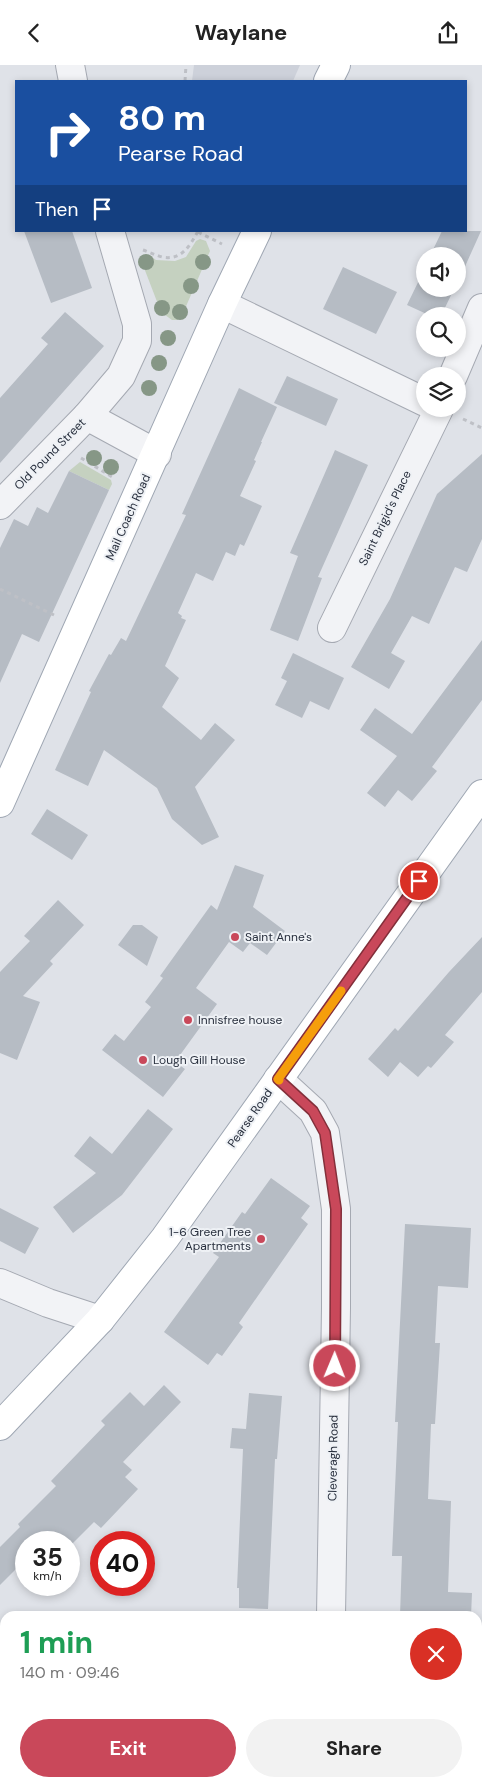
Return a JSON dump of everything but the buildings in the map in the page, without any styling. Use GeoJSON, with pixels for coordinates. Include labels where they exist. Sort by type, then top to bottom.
{"type":"FeatureCollection","features":[{"type":"Feature","properties":{"kind":"main road"},"geometry":{"type":"LineString","coordinates":[[328,80],[336,65]]}},
{"type":"Feature","properties":{"kind":"main road","name":"Mail Coach Road"},"geometry":{"type":"LineString","coordinates":[[0,803],[157,454],[222,304],[258,232]]}},
{"type":"Feature","properties":{"kind":"main road","name":"Pearse Road"},"geometry":{"type":"LineString","coordinates":[[0,1426],[100,1320],[164,1238],[482,794]]}},
{"type":"Feature","properties":{"kind":"street"},"geometry":{"type":"LineString","coordinates":[[70,65],[73,80]]}},
{"type":"Feature","properties":{"kind":"street"},"geometry":{"type":"LineString","coordinates":[[86,415],[121,376],[137,341],[137,324],[110,232]]}},
{"type":"Feature","properties":{"kind":"street"},"geometry":{"type":"LineString","coordinates":[[222,304],[416,398]]}},
{"type":"Feature","properties":{"kind":"street"},"geometry":{"type":"LineString","coordinates":[[457,367],[482,309]]}},
{"type":"Feature","properties":{"kind":"street","name":"Old Pound Street"},"geometry":{"type":"LineString","coordinates":[[0,505],[86,415],[157,454]]}},
{"type":"Feature","properties":{"kind":"street","name":"Saint Brigid's Place"},"geometry":{"type":"LineString","coordinates":[[332,628],[435,417]]}},
{"type":"Feature","properties":{"kind":"street","name":"Cleveragh Road"},"geometry":{"type":"LineString","coordinates":[[278,1079],[313,1111],[325,1133],[336,1209],[331,1611]]}},
{"type":"Feature","properties":{"kind":"street"},"geometry":{"type":"LineString","coordinates":[[0,1283],[48,1303],[100,1320]]}},
{"type":"Feature","properties":{"kind":"path"},"geometry":{"type":"LineString","coordinates":[[185,80],[186,65]]}},
{"type":"Feature","properties":{"kind":"path"},"geometry":{"type":"LineString","coordinates":[[142,250],[169,258],[180,255],[187,250],[197,232]]}},
{"type":"Feature","properties":{"kind":"path"},"geometry":{"type":"LineString","coordinates":[[200,232],[222,244]]}},
{"type":"Feature","properties":{"kind":"path"},"geometry":{"type":"LineString","coordinates":[[81,459],[117,479]]}},
{"type":"Feature","properties":{"kind":"path"},"geometry":{"type":"LineString","coordinates":[[0,589],[57,617]]}},
{"type":"Feature","properties":{"kind":"shaded area"},"geometry":{"type":"Polygon","coordinates":[[[194,65],[300,65],[293,80],[192,80],[194,65]]]}},
{"type":"Feature","properties":{"kind":"green space"},"geometry":{"type":"Polygon","coordinates":[[[200,239],[206,241],[210,251],[184,311],[178,320],[172,320],[161,312],[141,260],[142,257],[149,255],[156,260],[175,261],[186,257],[196,241],[200,239]]]}},
{"type":"Feature","properties":{"kind":"green space"},"geometry":{"type":"Polygon","coordinates":[[[80,462],[111,480],[112,484],[109,490],[69,471],[80,462]]]}},
{"type":"Feature","properties":{"kind":"slow traffic"},"geometry":{"type":"LineString","coordinates":[[279,1080],[341,991]]}},
{"type":"Feature","properties":{"kind":"place","name":"Saint Anne's"},"geometry":{"type":"Point","coordinates":[235,937]}},
{"type":"Feature","properties":{"kind":"place","name":"Innisfree house"},"geometry":{"type":"Point","coordinates":[188,1020]}},
{"type":"Feature","properties":{"kind":"place","name":"Lough Gill House"},"geometry":{"type":"Point","coordinates":[143,1060]}},
{"type":"Feature","properties":{"kind":"place","name":"1-6 Green Tree Apartments"},"geometry":{"type":"Point","coordinates":[261,1239]}},
{"type":"Feature","properties":{"kind":"route"},"geometry":{"type":"LineString","coordinates":[[335,1366],[336,1209],[325,1133],[313,1111],[278,1079],[419,881]]}}]}
